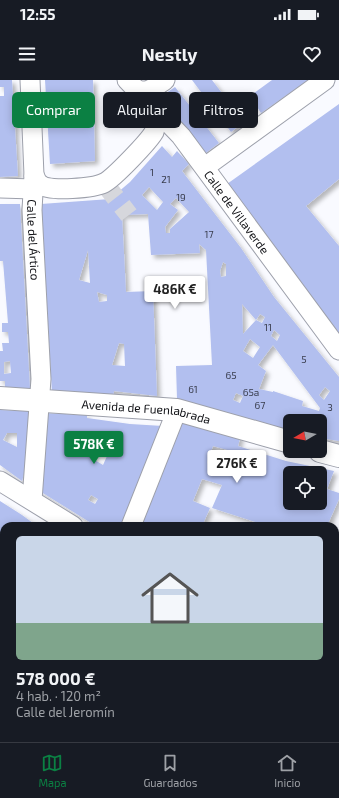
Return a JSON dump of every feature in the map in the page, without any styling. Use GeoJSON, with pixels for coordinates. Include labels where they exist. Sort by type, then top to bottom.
{"type":"FeatureCollection","features":[{"type":"Feature","properties":{"kind":"highway","name":"Avenida de Fuenlabrada"},"geometry":{"type":"LineString","coordinates":[[0,398],[177,410],[283,440]]}},
{"type":"Feature","properties":{"kind":"highway"},"geometry":{"type":"LineString","coordinates":[[327,453],[339,456]]}},
{"type":"Feature","properties":{"kind":"street","name":"Calle del Ártico"},"geometry":{"type":"LineString","coordinates":[[30,80],[33,182],[32,210],[41,379],[32,500]]}},
{"type":"Feature","properties":{"kind":"street"},"geometry":{"type":"LineString","coordinates":[[132,85],[141,91],[148,91],[165,80]]}},
{"type":"Feature","properties":{"kind":"street"},"geometry":{"type":"LineString","coordinates":[[205,167],[325,80]]}},
{"type":"Feature","properties":{"kind":"street"},"geometry":{"type":"LineString","coordinates":[[0,188],[33,182],[38,182],[48,188],[92,186],[104,183],[117,173],[151,136],[155,128]]}},
{"type":"Feature","properties":{"kind":"street","name":"Calle de Villaverde"},"geometry":{"type":"LineString","coordinates":[[174,128],[205,167],[339,350]]}},
{"type":"Feature","properties":{"kind":"street"},"geometry":{"type":"LineString","coordinates":[[133,522],[177,410]]}},
{"type":"Feature","properties":{"kind":"street"},"geometry":{"type":"LineString","coordinates":[[0,481],[65,522]]}},
{"type":"Feature","properties":{"kind":"building"},"geometry":{"type":"Polygon","coordinates":[[[0,80],[12,80],[12,128],[15,128],[18,176],[0,177],[0,96],[4,96],[4,87],[0,87],[0,80]]]}},
{"type":"Feature","properties":{"kind":"building"},"geometry":{"type":"Polygon","coordinates":[[[45,80],[93,80],[93,92],[46,92],[45,80]]]}},
{"type":"Feature","properties":{"kind":"building"},"geometry":{"type":"Polygon","coordinates":[[[192,80],[212,80],[221,92],[201,92],[192,80]]]}},
{"type":"Feature","properties":{"kind":"building"},"geometry":{"type":"Polygon","coordinates":[[[272,80],[308,80],[261,113],[258,108],[258,92],[256,92],[272,80]]]}},
{"type":"Feature","properties":{"kind":"building"},"geometry":{"type":"Polygon","coordinates":[[[175,87],[179,92],[168,92],[175,87]]]}},
{"type":"Feature","properties":{"kind":"building"},"geometry":{"type":"Polygon","coordinates":[[[181,95],[189,105],[189,128],[207,128],[219,143],[203,155],[181,126],[181,95]]]}},
{"type":"Feature","properties":{"kind":"building"},"geometry":{"type":"Polygon","coordinates":[[[339,104],[339,179],[306,206],[339,246],[339,333],[227,184],[339,104]]]}},
{"type":"Feature","properties":{"kind":"building"},"geometry":{"type":"Polygon","coordinates":[[[48,128],[94,128],[95,161],[50,164],[48,128]]]}},
{"type":"Feature","properties":{"kind":"building"},"geometry":{"type":"Polygon","coordinates":[[[228,128],[236,128],[231,132],[228,128]]]}},
{"type":"Feature","properties":{"kind":"building"},"geometry":{"type":"Polygon","coordinates":[[[162,146],[172,157],[177,151],[189,164],[182,171],[241,248],[274,297],[339,377],[339,441],[327,439],[327,414],[283,414],[283,431],[177,399],[176,366],[212,365],[206,250],[199,244],[200,253],[151,255],[148,214],[122,215],[126,292],[153,291],[157,396],[114,391],[113,396],[52,393],[41,204],[110,199],[130,182],[162,146]],[[149,187],[142,195],[157,210],[163,202],[149,187]],[[176,198],[170,204],[178,210],[165,227],[166,233],[170,233],[170,229],[189,212],[176,198]],[[88,250],[79,280],[90,283],[88,250]],[[223,262],[220,271],[221,277],[226,276],[226,264],[223,262]],[[97,292],[99,302],[107,301],[107,295],[97,292]],[[242,304],[243,334],[256,320],[242,304]],[[260,314],[256,320],[262,323],[265,317],[260,314]],[[274,330],[271,336],[277,341],[280,335],[274,330]],[[250,339],[243,351],[253,358],[260,347],[250,339]],[[119,343],[112,365],[125,366],[124,344],[119,343]],[[273,345],[258,365],[266,371],[259,389],[273,391],[303,401],[302,406],[319,411],[320,408],[273,345]],[[325,387],[319,395],[324,400],[330,391],[325,387]],[[236,393],[233,400],[240,403],[243,396],[236,393]]]}},
{"type":"Feature","properties":{"kind":"building"},"geometry":{"type":"Polygon","coordinates":[[[0,204],[20,204],[30,389],[5,388],[5,381],[0,381],[0,351],[3,351],[2,343],[9,343],[8,332],[2,332],[2,323],[8,323],[3,261],[0,261],[0,204]],[[10,361],[4,362],[4,374],[11,373],[10,361]]]}},
{"type":"Feature","properties":{"kind":"building"},"geometry":{"type":"Polygon","coordinates":[[[0,410],[28,411],[28,460],[22,481],[0,465],[0,410]],[[7,433],[3,440],[17,447],[17,433],[7,433]]]}},
{"type":"Feature","properties":{"kind":"building"},"geometry":{"type":"Polygon","coordinates":[[[43,413],[87,415],[87,418],[130,424],[163,426],[124,522],[90,522],[38,490],[43,413]],[[106,436],[106,444],[83,441],[82,448],[90,449],[88,456],[103,465],[112,445],[112,436],[106,436]],[[91,495],[88,500],[95,504],[98,499],[91,495]]]}},
{"type":"Feature","properties":{"kind":"building"},"geometry":{"type":"Polygon","coordinates":[[[183,421],[241,435],[238,446],[286,461],[310,466],[283,466],[283,510],[327,510],[327,489],[339,493],[339,499],[329,522],[256,522],[212,508],[222,485],[202,479],[193,501],[210,508],[204,522],[140,522],[183,421]],[[213,446],[207,463],[228,469],[235,452],[213,446]]]}},
{"type":"Feature","properties":{"kind":"building"},"geometry":{"type":"Polygon","coordinates":[[[327,470],[334,471],[327,489],[327,470]]]}},
{"type":"Feature","properties":{"kind":"building"},"geometry":{"type":"Polygon","coordinates":[[[0,501],[32,522],[0,522],[0,501]]]}},
{"type":"Feature","properties":{"kind":"tunnel"},"geometry":{"type":"LineString","coordinates":[[104,183],[129,215]]}}]}
